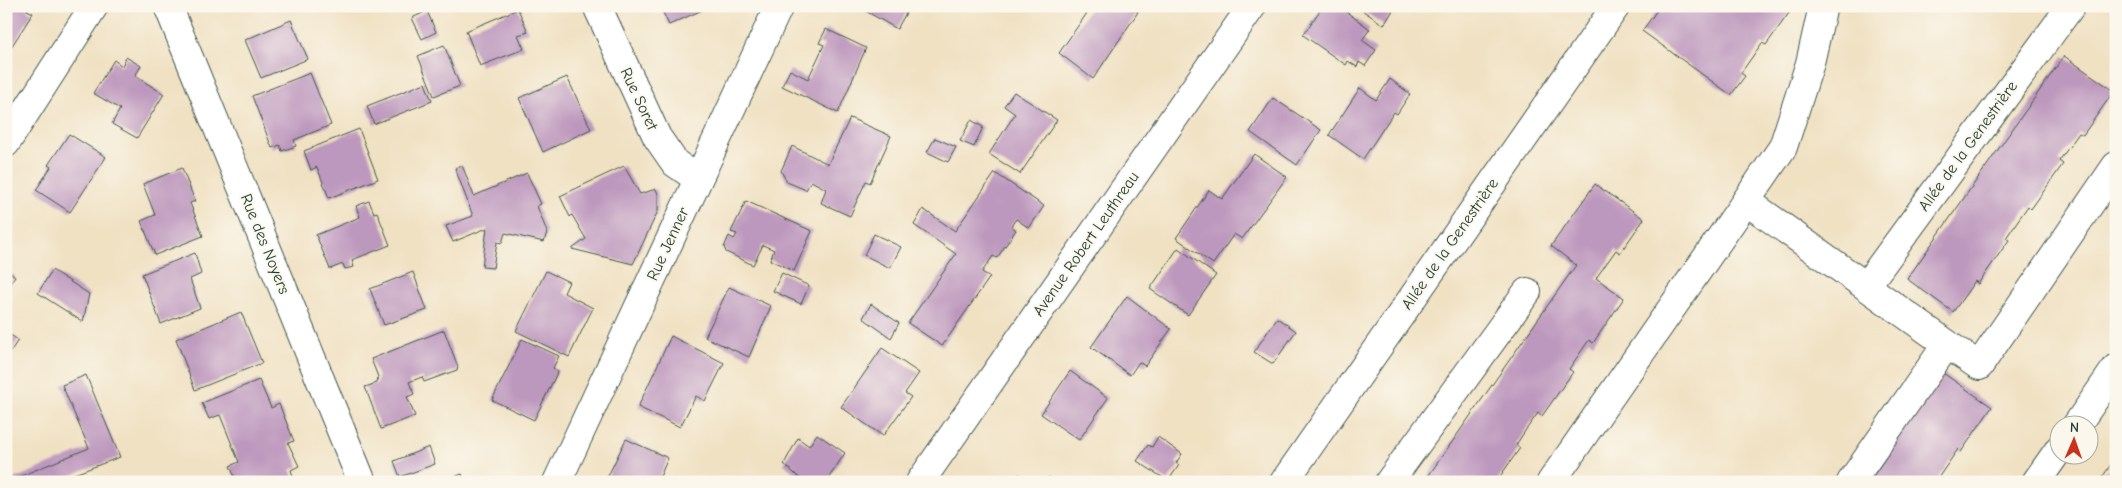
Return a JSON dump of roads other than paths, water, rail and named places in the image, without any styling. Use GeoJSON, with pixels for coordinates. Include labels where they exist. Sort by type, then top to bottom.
{"type":"FeatureCollection","features":[{"type":"Feature","properties":{"kind":"street"},"geometry":{"type":"LineString","coordinates":[[6,142],[94,6]]}},
{"type":"Feature","properties":{"kind":"street","name":"Rue des Noyers"},"geometry":{"type":"LineString","coordinates":[[168,6],[362,482]]}},
{"type":"Feature","properties":{"kind":"street","name":"Rue Soret"},"geometry":{"type":"LineString","coordinates":[[597,6],[657,137],[676,163],[698,179]]}},
{"type":"Feature","properties":{"kind":"street","name":"Rue Jenner"},"geometry":{"type":"LineString","coordinates":[[557,482],[779,6]]}},
{"type":"Feature","properties":{"kind":"street","name":"Avenue Robert Leuthreau"},"geometry":{"type":"LineString","coordinates":[[920,482],[1252,6]]}},
{"type":"Feature","properties":{"kind":"street","name":"Allée de la Genestrière"},"geometry":{"type":"LineString","coordinates":[[1284,482],[1616,6]]}},
{"type":"Feature","properties":{"kind":"street"},"geometry":{"type":"LineString","coordinates":[[1551,482],[1783,147],[1810,62],[1823,6]]}},
{"type":"Feature","properties":{"kind":"street","name":"Allée de la Genestrière"},"geometry":{"type":"LineString","coordinates":[[1866,286],[2071,6]]}},
{"type":"Feature","properties":{"kind":"street"},"geometry":{"type":"LineString","coordinates":[[1746,201],[1978,366],[2116,166]]}},
{"type":"Feature","properties":{"kind":"street"},"geometry":{"type":"LineString","coordinates":[[1389,482],[1527,292]]}},
{"type":"Feature","properties":{"kind":"street"},"geometry":{"type":"LineString","coordinates":[[1851,482],[1947,344]]}},
{"type":"Feature","properties":{"kind":"street"},"geometry":{"type":"LineString","coordinates":[[2083,416],[2116,368]]}},
{"type":"Feature","properties":{"kind":"street"},"geometry":{"type":"LineString","coordinates":[[2036,482],[2050,462]]}}]}
